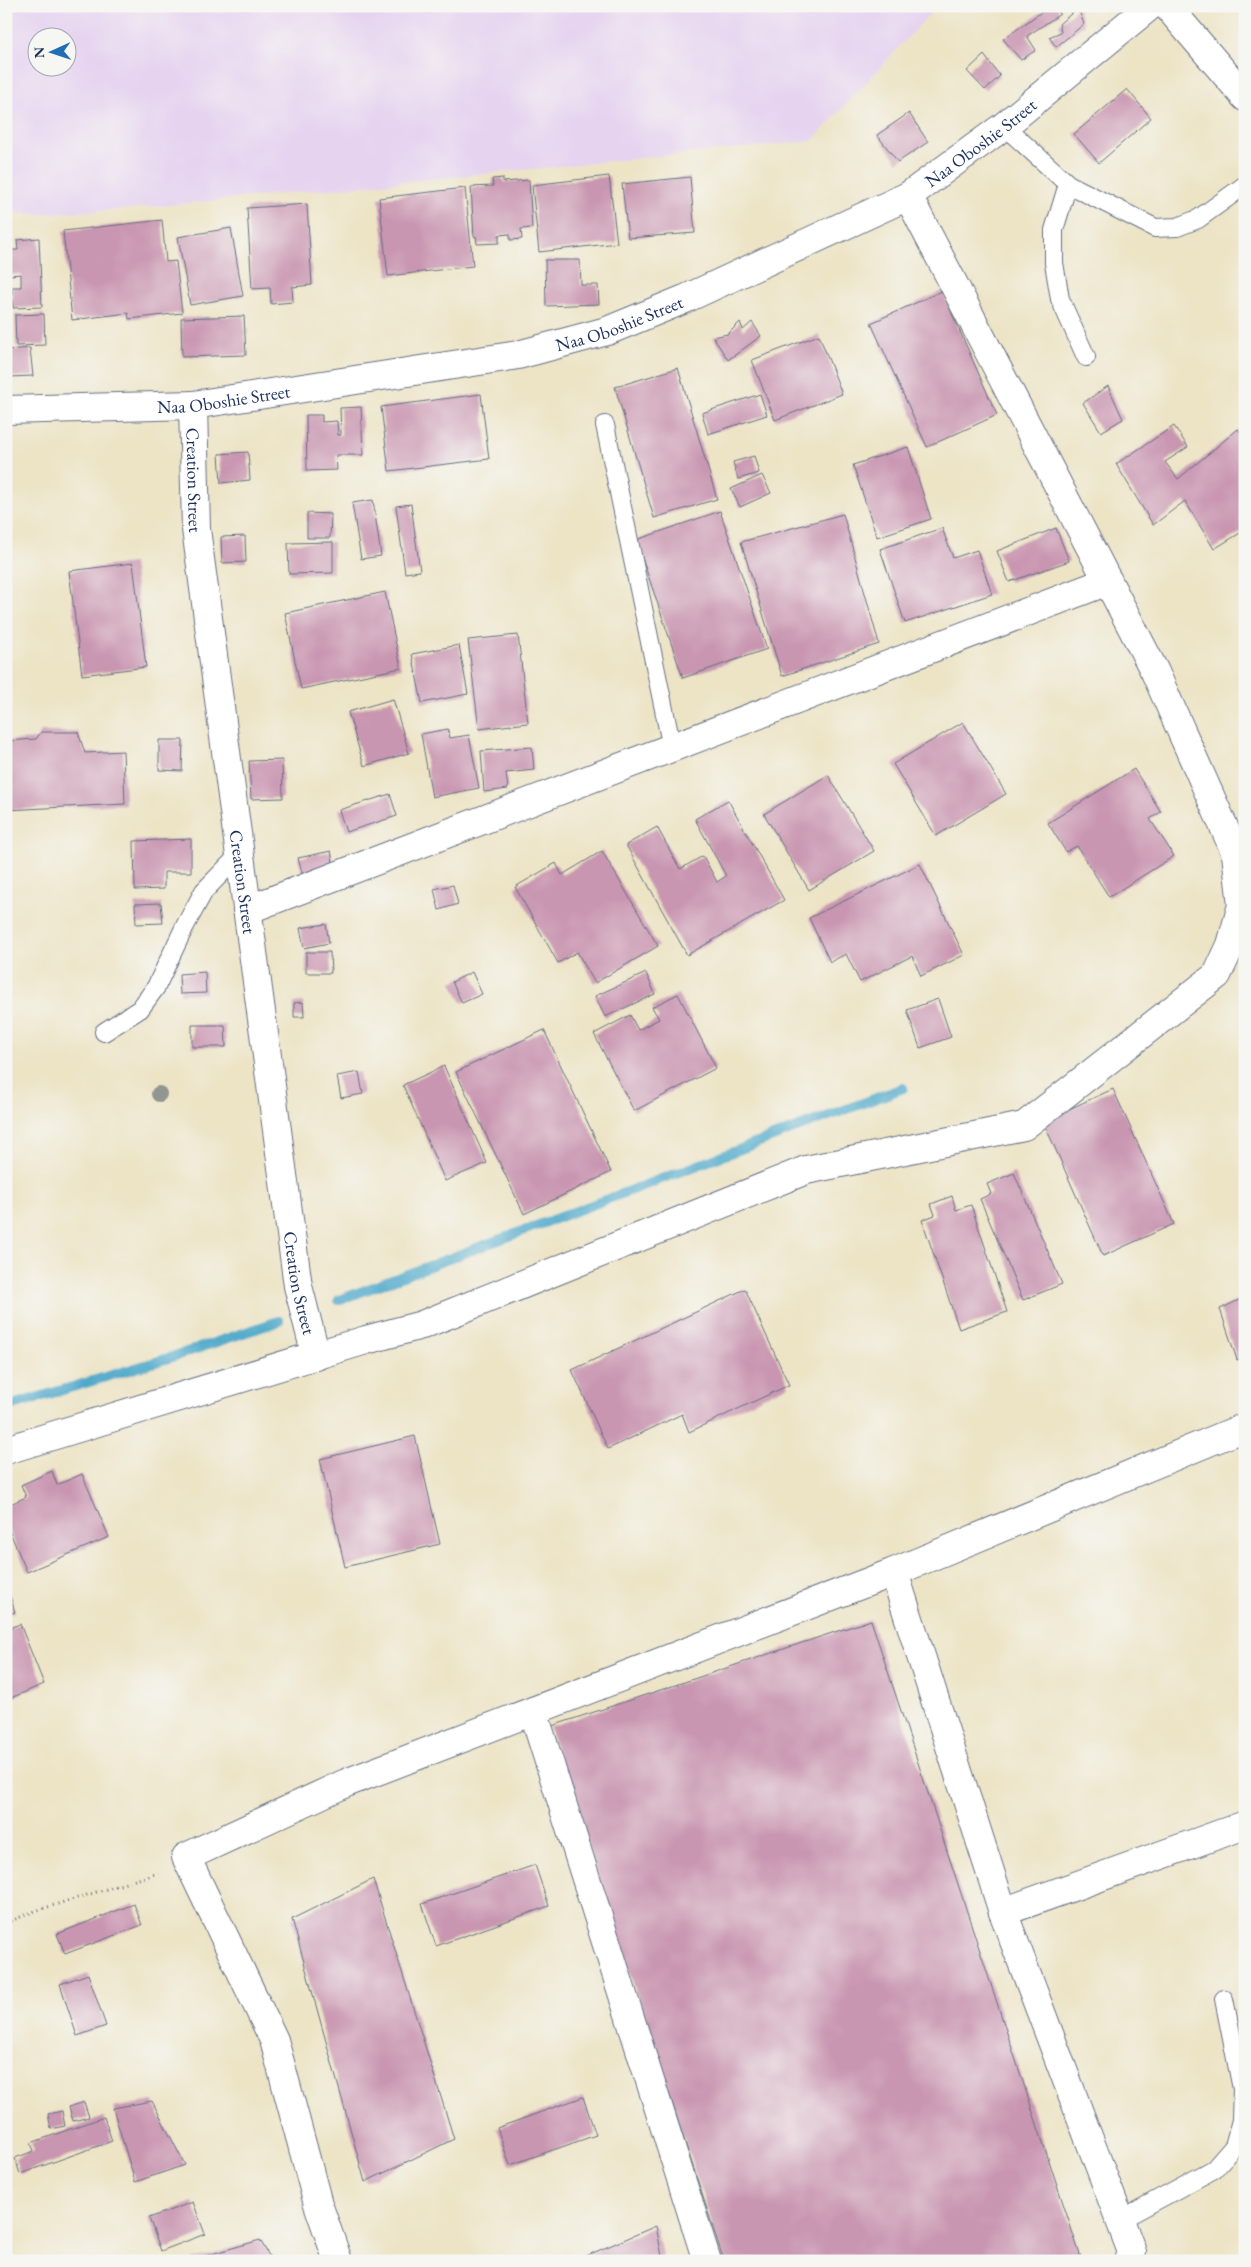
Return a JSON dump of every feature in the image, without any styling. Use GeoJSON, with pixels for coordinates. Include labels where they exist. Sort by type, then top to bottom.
{"type":"FeatureCollection","features":[{"type":"Feature","properties":{"kind":"street","name":"Naa Oboshie Street"},"geometry":{"type":"LineString","coordinates":[[6,410],[193,405],[518,355],[607,331],[684,299],[908,196],[1004,126],[1150,6]]}},
{"type":"Feature","properties":{"kind":"street"},"geometry":{"type":"LineString","coordinates":[[1167,6],[1245,97]]}},
{"type":"Feature","properties":{"kind":"street"},"geometry":{"type":"LineString","coordinates":[[6,1450],[366,1340],[422,1326],[806,1170],[1024,1126],[1217,976],[1231,945],[1242,905],[1240,854],[1155,672],[908,196]]}},
{"type":"Feature","properties":{"kind":"street","name":"Creation Street"},"geometry":{"type":"LineString","coordinates":[[193,405],[196,529],[298,1286],[316,1356]]}},
{"type":"Feature","properties":{"kind":"street"},"geometry":{"type":"LineString","coordinates":[[247,910],[1108,581]]}},
{"type":"Feature","properties":{"kind":"street"},"geometry":{"type":"LineString","coordinates":[[338,2261],[318,2204],[274,2040],[186,1857],[346,1783],[894,1572],[1245,1427]]}},
{"type":"Feature","properties":{"kind":"street"},"geometry":{"type":"LineString","coordinates":[[894,1572],[1003,1912],[1132,2252],[1130,2261]]}},
{"type":"Feature","properties":{"kind":"street"},"geometry":{"type":"LineString","coordinates":[[533,1711],[707,2261]]}},
{"type":"Feature","properties":{"kind":"street"},"geometry":{"type":"LineString","coordinates":[[1003,1912],[1245,1825]]}},
{"type":"Feature","properties":{"kind":"lane"},"geometry":{"type":"LineString","coordinates":[[1004,126],[1068,184],[1155,228],[1177,227],[1198,219],[1245,185]]}},
{"type":"Feature","properties":{"kind":"lane"},"geometry":{"type":"LineString","coordinates":[[1068,184],[1054,230],[1054,263],[1060,299],[1086,357]]}},
{"type":"Feature","properties":{"kind":"lane"},"geometry":{"type":"LineString","coordinates":[[605,426],[672,748]]}},
{"type":"Feature","properties":{"kind":"lane"},"geometry":{"type":"LineString","coordinates":[[104,1032],[140,1009],[156,987],[204,891],[240,854]]}},
{"type":"Feature","properties":{"kind":"lane"},"geometry":{"type":"LineString","coordinates":[[1120,2220],[1214,2168],[1234,2146],[1241,2120],[1242,2088],[1224,1999]]}},
{"type":"Feature","properties":{"kind":"path"},"geometry":{"type":"LineString","coordinates":[[6,1923],[35,1911],[160,1873],[186,1857]]}},
{"type":"Feature","properties":{"kind":"shaded area"},"geometry":{"type":"Polygon","coordinates":[[[6,6],[937,6],[812,141],[129,209],[38,214],[6,213],[6,6]]]}},
{"type":"Feature","properties":{"kind":"building"},"geometry":{"type":"Polygon","coordinates":[[[1050,6],[1057,6],[1060,14],[1027,36],[1036,50],[1021,60],[1003,39],[1050,6]]]}},
{"type":"Feature","properties":{"kind":"building"},"geometry":{"type":"Polygon","coordinates":[[[1078,8],[1084,24],[1056,47],[1049,37],[1061,32],[1059,24],[1078,8]]]}},
{"type":"Feature","properties":{"kind":"building"},"geometry":{"type":"Polygon","coordinates":[[[984,55],[1000,76],[985,90],[967,71],[984,55]]]}},
{"type":"Feature","properties":{"kind":"building"},"geometry":{"type":"Polygon","coordinates":[[[1127,89],[1151,118],[1099,163],[1074,134],[1127,89]]]}},
{"type":"Feature","properties":{"kind":"building"},"geometry":{"type":"Polygon","coordinates":[[[909,113],[928,142],[898,162],[877,135],[909,113]]]}},
{"type":"Feature","properties":{"kind":"building"},"geometry":{"type":"Polygon","coordinates":[[[609,176],[617,243],[539,252],[532,185],[609,176]]]}},
{"type":"Feature","properties":{"kind":"building"},"geometry":{"type":"Polygon","coordinates":[[[690,177],[695,233],[628,238],[622,184],[690,177]]]}},
{"type":"Feature","properties":{"kind":"building"},"geometry":{"type":"Polygon","coordinates":[[[503,178],[503,182],[529,180],[532,228],[521,229],[522,239],[510,240],[510,234],[499,235],[499,243],[477,244],[476,236],[474,237],[471,187],[493,186],[492,179],[503,178]]]}},
{"type":"Feature","properties":{"kind":"building"},"geometry":{"type":"Polygon","coordinates":[[[465,188],[473,266],[388,276],[379,198],[465,188]]]}},
{"type":"Feature","properties":{"kind":"building"},"geometry":{"type":"Polygon","coordinates":[[[307,204],[312,285],[292,287],[293,302],[271,304],[270,288],[252,289],[247,208],[307,204]]]}},
{"type":"Feature","properties":{"kind":"building"},"geometry":{"type":"Polygon","coordinates":[[[162,220],[166,262],[176,261],[182,313],[129,319],[128,313],[72,320],[63,231],[162,220]]]}},
{"type":"Feature","properties":{"kind":"building"},"geometry":{"type":"Polygon","coordinates":[[[231,228],[243,296],[190,305],[178,237],[231,228]]]}},
{"type":"Feature","properties":{"kind":"building"},"geometry":{"type":"Polygon","coordinates":[[[39,238],[42,307],[13,308],[12,287],[21,287],[21,274],[10,275],[8,250],[18,250],[17,240],[39,238]]]}},
{"type":"Feature","properties":{"kind":"building"},"geometry":{"type":"Polygon","coordinates":[[[545,260],[580,260],[581,285],[598,285],[599,304],[546,306],[545,260]]]}},
{"type":"Feature","properties":{"kind":"building"},"geometry":{"type":"Polygon","coordinates":[[[942,291],[997,415],[927,447],[871,323],[942,291]]]}},
{"type":"Feature","properties":{"kind":"building"},"geometry":{"type":"Polygon","coordinates":[[[44,314],[45,345],[16,346],[15,315],[44,314]]]}},
{"type":"Feature","properties":{"kind":"building"},"geometry":{"type":"Polygon","coordinates":[[[244,316],[246,355],[182,357],[181,318],[244,316]]]}},
{"type":"Feature","properties":{"kind":"building"},"geometry":{"type":"Polygon","coordinates":[[[740,322],[743,330],[752,322],[761,336],[728,360],[713,337],[728,334],[740,322]]]}},
{"type":"Feature","properties":{"kind":"building"},"geometry":{"type":"Polygon","coordinates":[[[819,335],[842,394],[775,420],[752,360],[819,335]]]}},
{"type":"Feature","properties":{"kind":"building"},"geometry":{"type":"Polygon","coordinates":[[[30,348],[33,376],[9,377],[6,350],[30,348]]]}},
{"type":"Feature","properties":{"kind":"building"},"geometry":{"type":"Polygon","coordinates":[[[678,368],[717,499],[654,518],[615,387],[678,368]]]}},
{"type":"Feature","properties":{"kind":"building"},"geometry":{"type":"Polygon","coordinates":[[[1108,386],[1123,419],[1101,432],[1083,403],[1108,386]]]}},
{"type":"Feature","properties":{"kind":"building"},"geometry":{"type":"Polygon","coordinates":[[[481,394],[489,459],[389,471],[381,407],[481,394]]]}},
{"type":"Feature","properties":{"kind":"building"},"geometry":{"type":"Polygon","coordinates":[[[760,394],[767,415],[708,434],[702,413],[760,394]]]}},
{"type":"Feature","properties":{"kind":"building"},"geometry":{"type":"Polygon","coordinates":[[[361,407],[363,455],[336,455],[337,470],[307,471],[306,415],[322,415],[322,422],[337,421],[338,435],[341,435],[340,408],[361,407]]]}},
{"type":"Feature","properties":{"kind":"building"},"geometry":{"type":"Polygon","coordinates":[[[1174,426],[1188,447],[1165,462],[1178,479],[1238,429],[1245,438],[1245,530],[1214,549],[1185,501],[1153,525],[1116,464],[1174,426]]]}},
{"type":"Feature","properties":{"kind":"building"},"geometry":{"type":"Polygon","coordinates":[[[908,447],[931,519],[877,537],[853,465],[908,447]]]}},
{"type":"Feature","properties":{"kind":"building"},"geometry":{"type":"Polygon","coordinates":[[[248,452],[250,480],[221,483],[219,454],[248,452]]]}},
{"type":"Feature","properties":{"kind":"building"},"geometry":{"type":"Polygon","coordinates":[[[754,456],[759,473],[738,479],[733,462],[754,456]]]}},
{"type":"Feature","properties":{"kind":"building"},"geometry":{"type":"Polygon","coordinates":[[[762,475],[771,493],[740,507],[731,489],[762,475]]]}},
{"type":"Feature","properties":{"kind":"building"},"geometry":{"type":"Polygon","coordinates":[[[373,500],[381,556],[361,559],[352,503],[373,500]]]}},
{"type":"Feature","properties":{"kind":"building"},"geometry":{"type":"Polygon","coordinates":[[[411,504],[420,571],[405,573],[396,506],[411,504]]]}},
{"type":"Feature","properties":{"kind":"building"},"geometry":{"type":"Polygon","coordinates":[[[720,511],[767,649],[683,678],[636,540],[720,511]]]}},
{"type":"Feature","properties":{"kind":"building"},"geometry":{"type":"Polygon","coordinates":[[[307,513],[331,514],[330,538],[307,538],[307,513]]]}},
{"type":"Feature","properties":{"kind":"building"},"geometry":{"type":"Polygon","coordinates":[[[843,514],[879,644],[782,676],[741,542],[843,514]]]}},
{"type":"Feature","properties":{"kind":"building"},"geometry":{"type":"Polygon","coordinates":[[[942,528],[953,558],[977,550],[992,594],[905,623],[880,549],[942,528]]]}},
{"type":"Feature","properties":{"kind":"building"},"geometry":{"type":"Polygon","coordinates":[[[1056,528],[1069,561],[1009,582],[997,551],[1056,528]]]}},
{"type":"Feature","properties":{"kind":"building"},"geometry":{"type":"Polygon","coordinates":[[[245,536],[246,562],[222,563],[221,537],[245,536]]]}},
{"type":"Feature","properties":{"kind":"building"},"geometry":{"type":"Polygon","coordinates":[[[333,542],[333,573],[289,574],[288,543],[333,542]]]}},
{"type":"Feature","properties":{"kind":"building"},"geometry":{"type":"Polygon","coordinates":[[[133,563],[146,667],[82,675],[69,571],[133,563]]]}},
{"type":"Feature","properties":{"kind":"building"},"geometry":{"type":"Polygon","coordinates":[[[385,592],[401,668],[301,689],[285,613],[385,592]]]}},
{"type":"Feature","properties":{"kind":"building"},"geometry":{"type":"Polygon","coordinates":[[[518,635],[528,723],[479,729],[468,640],[518,635]]]}},
{"type":"Feature","properties":{"kind":"building"},"geometry":{"type":"Polygon","coordinates":[[[459,645],[468,694],[422,703],[412,654],[459,645]]]}},
{"type":"Feature","properties":{"kind":"building"},"geometry":{"type":"Polygon","coordinates":[[[393,699],[409,753],[364,766],[348,712],[393,699]]]}},
{"type":"Feature","properties":{"kind":"building"},"geometry":{"type":"Polygon","coordinates":[[[963,722],[1006,794],[936,836],[893,764],[963,722]]]}},
{"type":"Feature","properties":{"kind":"building"},"geometry":{"type":"Polygon","coordinates":[[[448,729],[450,738],[469,735],[479,788],[432,797],[421,734],[448,729]]]}},
{"type":"Feature","properties":{"kind":"building"},"geometry":{"type":"Polygon","coordinates":[[[41,732],[78,732],[85,753],[123,751],[125,804],[6,810],[6,741],[36,739],[41,732]]]}},
{"type":"Feature","properties":{"kind":"building"},"geometry":{"type":"Polygon","coordinates":[[[159,740],[183,740],[182,771],[159,770],[159,740]]]}},
{"type":"Feature","properties":{"kind":"building"},"geometry":{"type":"Polygon","coordinates":[[[532,747],[534,770],[506,773],[508,789],[484,792],[481,751],[532,747]]]}},
{"type":"Feature","properties":{"kind":"building"},"geometry":{"type":"Polygon","coordinates":[[[282,760],[283,798],[251,799],[249,761],[282,760]]]}},
{"type":"Feature","properties":{"kind":"building"},"geometry":{"type":"Polygon","coordinates":[[[1134,769],[1161,812],[1150,819],[1174,856],[1109,897],[1077,846],[1066,852],[1048,823],[1134,769]]]}},
{"type":"Feature","properties":{"kind":"building"},"geometry":{"type":"Polygon","coordinates":[[[828,775],[874,851],[809,890],[764,814],[828,775]]]}},
{"type":"Feature","properties":{"kind":"building"},"geometry":{"type":"Polygon","coordinates":[[[390,794],[397,816],[346,832],[339,810],[390,794]]]}},
{"type":"Feature","properties":{"kind":"building"},"geometry":{"type":"Polygon","coordinates":[[[728,800],[784,900],[687,955],[626,845],[657,827],[680,869],[703,856],[717,882],[726,876],[695,819],[728,800]]]}},
{"type":"Feature","properties":{"kind":"building"},"geometry":{"type":"Polygon","coordinates":[[[191,839],[191,872],[164,872],[164,889],[135,890],[134,841],[191,839]]]}},
{"type":"Feature","properties":{"kind":"building"},"geometry":{"type":"Polygon","coordinates":[[[331,851],[335,873],[304,880],[298,858],[331,851]]]}},
{"type":"Feature","properties":{"kind":"building"},"geometry":{"type":"Polygon","coordinates":[[[602,851],[658,946],[595,983],[577,952],[558,963],[515,887],[556,863],[562,875],[602,851]]]}},
{"type":"Feature","properties":{"kind":"building"},"geometry":{"type":"Polygon","coordinates":[[[920,864],[964,955],[921,976],[912,956],[860,982],[846,954],[830,962],[809,918],[920,864]]]}},
{"type":"Feature","properties":{"kind":"building"},"geometry":{"type":"Polygon","coordinates":[[[453,885],[458,904],[439,910],[434,889],[453,885]]]}},
{"type":"Feature","properties":{"kind":"building"},"geometry":{"type":"Polygon","coordinates":[[[161,903],[163,923],[136,924],[135,904],[161,903]]]}},
{"type":"Feature","properties":{"kind":"building"},"geometry":{"type":"Polygon","coordinates":[[[326,924],[329,943],[304,948],[300,928],[326,924]]]}},
{"type":"Feature","properties":{"kind":"building"},"geometry":{"type":"Polygon","coordinates":[[[306,952],[330,952],[331,973],[306,973],[306,952]]]}},
{"type":"Feature","properties":{"kind":"building"},"geometry":{"type":"Polygon","coordinates":[[[205,972],[206,993],[180,994],[179,974],[205,972]]]}},
{"type":"Feature","properties":{"kind":"building"},"geometry":{"type":"Polygon","coordinates":[[[472,972],[482,994],[462,1003],[452,982],[472,972]]]}},
{"type":"Feature","properties":{"kind":"building"},"geometry":{"type":"Polygon","coordinates":[[[646,973],[655,994],[605,1017],[595,996],[646,973]]]}},
{"type":"Feature","properties":{"kind":"building"},"geometry":{"type":"Polygon","coordinates":[[[678,994],[716,1068],[634,1111],[594,1034],[630,1015],[638,1030],[659,1019],[652,1007],[678,994]]]}},
{"type":"Feature","properties":{"kind":"building"},"geometry":{"type":"Polygon","coordinates":[[[938,999],[951,1037],[920,1048],[907,1010],[938,999]]]}},
{"type":"Feature","properties":{"kind":"building"},"geometry":{"type":"Polygon","coordinates":[[[303,1002],[304,1017],[294,1017],[294,1003],[303,1002]]]}},
{"type":"Feature","properties":{"kind":"building"},"geometry":{"type":"Polygon","coordinates":[[[192,1025],[225,1025],[226,1047],[192,1047],[192,1025]]]}},
{"type":"Feature","properties":{"kind":"building"},"geometry":{"type":"Polygon","coordinates":[[[544,1030],[611,1172],[524,1214],[456,1072],[544,1030]]]}},
{"type":"Feature","properties":{"kind":"building"},"geometry":{"type":"Polygon","coordinates":[[[444,1066],[487,1163],[445,1181],[403,1085],[444,1066]]]}},
{"type":"Feature","properties":{"kind":"building"},"geometry":{"type":"Polygon","coordinates":[[[359,1072],[363,1094],[341,1098],[337,1076],[359,1072]]]}},
{"type":"Feature","properties":{"kind":"building"},"geometry":{"type":"Polygon","coordinates":[[[1113,1089],[1174,1224],[1103,1256],[1043,1121],[1113,1089]]]}},
{"type":"Feature","properties":{"kind":"building"},"geometry":{"type":"Polygon","coordinates":[[[1014,1173],[1062,1284],[1023,1300],[980,1199],[991,1194],[987,1184],[1014,1173]]]}},
{"type":"Feature","properties":{"kind":"building"},"geometry":{"type":"Polygon","coordinates":[[[952,1196],[956,1210],[971,1205],[1007,1312],[959,1329],[922,1220],[935,1215],[931,1204],[952,1196]]]}},
{"type":"Feature","properties":{"kind":"building"},"geometry":{"type":"Polygon","coordinates":[[[745,1289],[789,1385],[689,1432],[682,1414],[608,1449],[572,1370],[745,1289]]]}},
{"type":"Feature","properties":{"kind":"building"},"geometry":{"type":"Polygon","coordinates":[[[1245,1297],[1245,1357],[1237,1360],[1220,1309],[1245,1297]]]}},
{"type":"Feature","properties":{"kind":"building"},"geometry":{"type":"Polygon","coordinates":[[[415,1436],[440,1544],[345,1567],[320,1459],[415,1436]]]}},
{"type":"Feature","properties":{"kind":"building"},"geometry":{"type":"Polygon","coordinates":[[[52,1471],[57,1485],[82,1474],[109,1537],[27,1572],[6,1523],[6,1506],[26,1497],[21,1485],[52,1471]]]}},
{"type":"Feature","properties":{"kind":"building"},"geometry":{"type":"Polygon","coordinates":[[[6,1583],[15,1612],[6,1615],[6,1583]]]}},
{"type":"Feature","properties":{"kind":"building"},"geometry":{"type":"Polygon","coordinates":[[[871,1620],[1082,2261],[724,2261],[549,1727],[871,1620]]]}},
{"type":"Feature","properties":{"kind":"building"},"geometry":{"type":"Polygon","coordinates":[[[20,1624],[44,1684],[6,1700],[6,1629],[20,1624]]]}},
{"type":"Feature","properties":{"kind":"building"},"geometry":{"type":"Polygon","coordinates":[[[535,1865],[549,1906],[436,1946],[422,1904],[535,1865]]]}},
{"type":"Feature","properties":{"kind":"building"},"geometry":{"type":"Polygon","coordinates":[[[373,1879],[454,2139],[365,2182],[292,1919],[373,1879]]]}},
{"type":"Feature","properties":{"kind":"building"},"geometry":{"type":"Polygon","coordinates":[[[134,1904],[142,1925],[65,1954],[57,1934],[134,1904]]]}},
{"type":"Feature","properties":{"kind":"building"},"geometry":{"type":"Polygon","coordinates":[[[88,1974],[106,2026],[77,2036],[60,1984],[88,1974]]]}},
{"type":"Feature","properties":{"kind":"building"},"geometry":{"type":"Polygon","coordinates":[[[583,2097],[596,2135],[510,2165],[497,2128],[583,2097]]]}},
{"type":"Feature","properties":{"kind":"building"},"geometry":{"type":"Polygon","coordinates":[[[152,2101],[185,2165],[135,2182],[113,2108],[152,2101]]]}},
{"type":"Feature","properties":{"kind":"building"},"geometry":{"type":"Polygon","coordinates":[[[84,2102],[89,2117],[73,2121],[69,2107],[84,2102]]]}},
{"type":"Feature","properties":{"kind":"building"},"geometry":{"type":"Polygon","coordinates":[[[62,2111],[65,2126],[51,2129],[48,2114],[62,2111]]]}},
{"type":"Feature","properties":{"kind":"building"},"geometry":{"type":"Polygon","coordinates":[[[104,2117],[112,2141],[20,2174],[15,2158],[34,2151],[31,2143],[104,2117]]]}},
{"type":"Feature","properties":{"kind":"building"},"geometry":{"type":"Polygon","coordinates":[[[193,2202],[205,2234],[161,2251],[149,2218],[193,2202]]]}},
{"type":"Feature","properties":{"kind":"building"},"geometry":{"type":"Polygon","coordinates":[[[656,2226],[663,2261],[574,2261],[656,2226]]]}},
{"type":"Feature","properties":{"kind":"building"},"geometry":{"type":"Polygon","coordinates":[[[260,2240],[272,2261],[191,2261],[191,2260],[260,2240]]]}},
{"type":"Feature","properties":{"kind":"waterway"},"geometry":{"type":"LineString","coordinates":[[339,1300],[903,1088]]}},
{"type":"Feature","properties":{"kind":"waterway"},"geometry":{"type":"LineString","coordinates":[[6,1407],[172,1357],[279,1321]]}}]}
